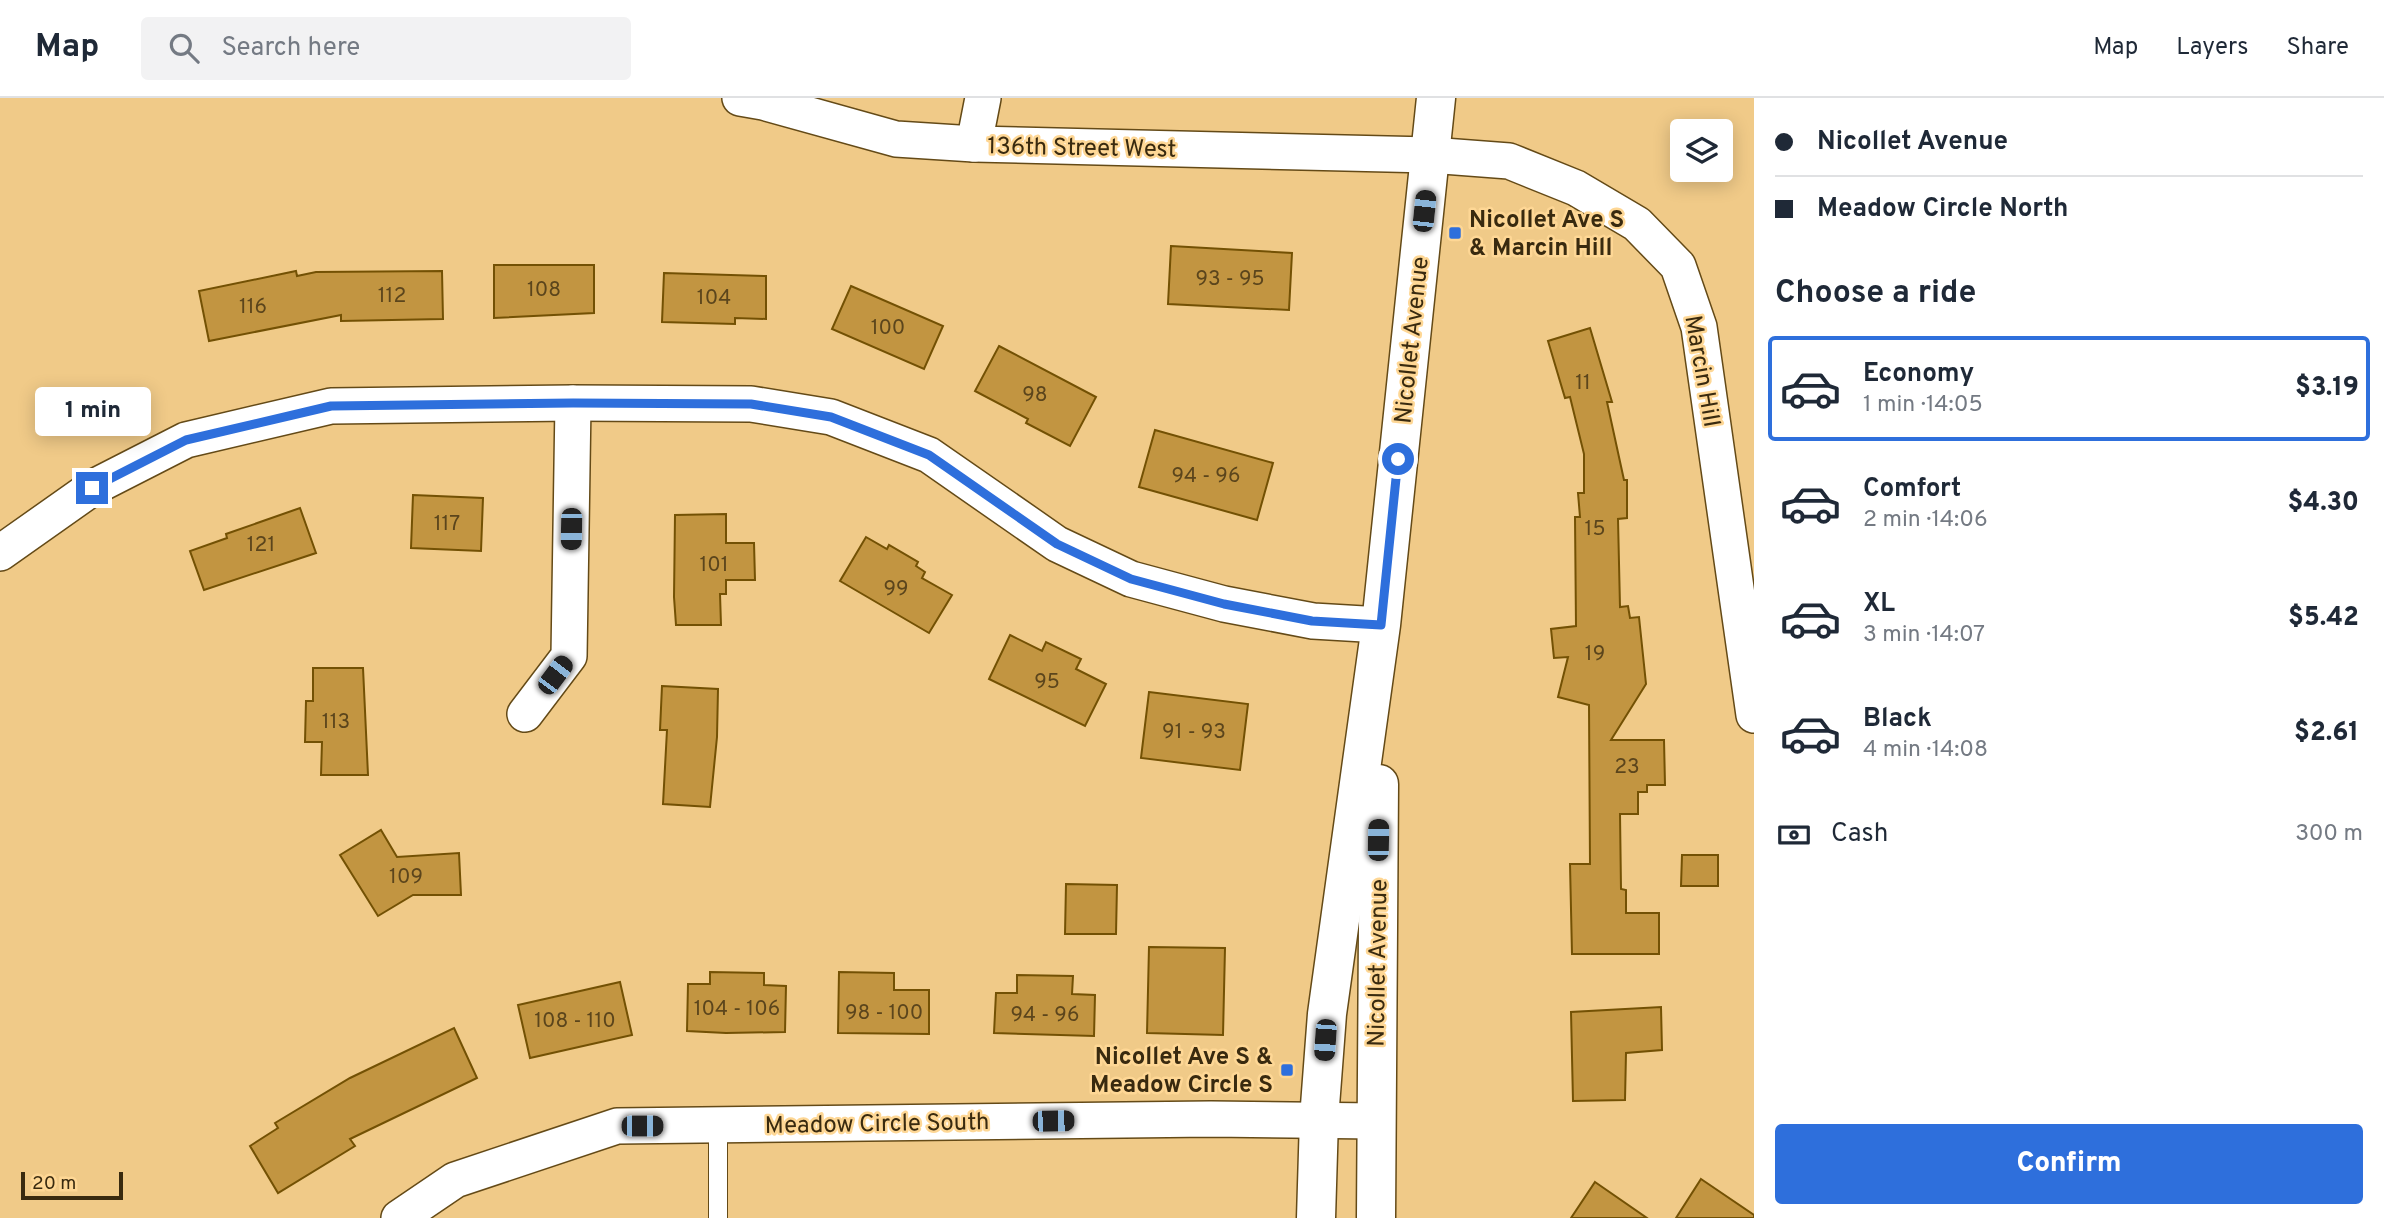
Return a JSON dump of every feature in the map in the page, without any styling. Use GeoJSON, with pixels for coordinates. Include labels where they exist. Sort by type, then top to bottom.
{"type":"FeatureCollection","features":[{"type":"Feature","properties":{"kind":"main road","name":"Nicollet Avenue"},"geometry":{"type":"LineString","coordinates":[[1316,1218],[1319,1119],[1327,1014],[1381,625],[1436,98]]}},
{"type":"Feature","properties":{"kind":"main road","name":"Nicollet Avenue"},"geometry":{"type":"LineString","coordinates":[[1376,1218],[1381,625]]}},
{"type":"Feature","properties":{"kind":"street","name":"136th Street West"},"geometry":{"type":"LineString","coordinates":[[740,98],[896,139],[974,144],[1430,155]]}},
{"type":"Feature","properties":{"kind":"street"},"geometry":{"type":"LineString","coordinates":[[974,144],[983,98]]}},
{"type":"Feature","properties":{"kind":"street","name":"Marcin Hill"},"geometry":{"type":"LineString","coordinates":[[1430,155],[1509,161],[1576,188],[1637,224],[1678,266],[1699,327],[1754,715]]}},
{"type":"Feature","properties":{"kind":"street"},"geometry":{"type":"LineString","coordinates":[[525,713],[569,656],[573,403]]}},
{"type":"Feature","properties":{"kind":"street"},"geometry":{"type":"LineString","coordinates":[[0,553],[92,488],[186,440],[331,406],[751,404],[831,417],[929,455],[1057,544],[1131,579],[1224,604],[1312,621],[1381,625]]}},
{"type":"Feature","properties":{"kind":"street","name":"Meadow Circle South"},"geometry":{"type":"LineString","coordinates":[[400,1218],[455,1180],[617,1126],[1319,1119],[1376,1121]]}},
{"type":"Feature","properties":{"kind":"lane"},"geometry":{"type":"LineString","coordinates":[[718,1125],[718,1218]]}},
{"type":"Feature","properties":{"kind":"building"},"geometry":{"type":"Polygon","coordinates":[[[1171,246],[1292,253],[1289,310],[1168,304],[1171,246]]]}},
{"type":"Feature","properties":{"kind":"building"},"geometry":{"type":"Polygon","coordinates":[[[494,265],[594,265],[594,313],[494,318],[494,265]]]}},
{"type":"Feature","properties":{"kind":"building"},"geometry":{"type":"Polygon","coordinates":[[[296,271],[297,276],[316,272],[442,271],[443,319],[341,321],[341,315],[209,341],[199,291],[296,271]]]}},
{"type":"Feature","properties":{"kind":"building"},"geometry":{"type":"Polygon","coordinates":[[[664,273],[766,276],[766,319],[735,318],[735,324],[662,322],[664,273]]]}},
{"type":"Feature","properties":{"kind":"building"},"geometry":{"type":"Polygon","coordinates":[[[851,286],[943,326],[924,369],[832,329],[851,286]]]}},
{"type":"Feature","properties":{"kind":"building"},"geometry":{"type":"Polygon","coordinates":[[[1590,328],[1612,402],[1607,402],[1624,480],[1627,480],[1627,518],[1618,519],[1620,607],[1628,606],[1630,618],[1639,617],[1646,684],[1611,740],[1664,740],[1665,785],[1647,785],[1647,792],[1638,792],[1638,814],[1620,814],[1621,889],[1626,890],[1626,913],[1659,913],[1659,954],[1572,954],[1570,864],[1590,864],[1589,705],[1558,697],[1568,657],[1554,658],[1551,629],[1576,626],[1575,517],[1580,517],[1578,493],[1584,493],[1584,454],[1570,397],[1565,398],[1548,341],[1590,328]]]}},
{"type":"Feature","properties":{"kind":"building"},"geometry":{"type":"Polygon","coordinates":[[[999,346],[1096,397],[1070,446],[1026,423],[1028,419],[975,391],[999,346]]]}},
{"type":"Feature","properties":{"kind":"building"},"geometry":{"type":"Polygon","coordinates":[[[1155,430],[1273,463],[1257,520],[1139,487],[1155,430]]]}},
{"type":"Feature","properties":{"kind":"building"},"geometry":{"type":"Polygon","coordinates":[[[413,495],[483,498],[481,551],[411,548],[413,495]]]}},
{"type":"Feature","properties":{"kind":"building"},"geometry":{"type":"Polygon","coordinates":[[[300,508],[316,553],[204,590],[190,551],[227,538],[226,534],[300,508]]]}},
{"type":"Feature","properties":{"kind":"building"},"geometry":{"type":"Polygon","coordinates":[[[726,514],[726,543],[754,543],[755,580],[726,580],[726,594],[720,594],[721,625],[676,625],[675,515],[726,514]]]}},
{"type":"Feature","properties":{"kind":"building"},"geometry":{"type":"Polygon","coordinates":[[[866,537],[887,549],[889,545],[918,562],[916,566],[925,572],[922,578],[952,595],[929,633],[840,581],[866,537]]]}},
{"type":"Feature","properties":{"kind":"building"},"geometry":{"type":"Polygon","coordinates":[[[1010,635],[1042,651],[1046,642],[1081,659],[1076,669],[1106,684],[1085,726],[989,679],[1010,635]]]}},
{"type":"Feature","properties":{"kind":"building"},"geometry":{"type":"Polygon","coordinates":[[[313,668],[363,668],[368,775],[321,775],[322,742],[305,742],[306,701],[313,701],[313,668]]]}},
{"type":"Feature","properties":{"kind":"building"},"geometry":{"type":"Polygon","coordinates":[[[662,686],[718,689],[717,737],[710,807],[663,804],[667,730],[660,730],[662,686]]]}},
{"type":"Feature","properties":{"kind":"building"},"geometry":{"type":"Polygon","coordinates":[[[1149,692],[1248,704],[1240,770],[1141,758],[1149,692]]]}},
{"type":"Feature","properties":{"kind":"building"},"geometry":{"type":"Polygon","coordinates":[[[381,830],[397,857],[459,853],[461,895],[413,895],[378,916],[340,855],[381,830]]]}},
{"type":"Feature","properties":{"kind":"building"},"geometry":{"type":"Polygon","coordinates":[[[1682,855],[1718,855],[1718,886],[1681,886],[1682,855]]]}},
{"type":"Feature","properties":{"kind":"building"},"geometry":{"type":"Polygon","coordinates":[[[1066,884],[1117,885],[1116,934],[1065,934],[1066,884]]]}},
{"type":"Feature","properties":{"kind":"building"},"geometry":{"type":"Polygon","coordinates":[[[1149,947],[1225,948],[1223,1035],[1147,1033],[1149,947]]]}},
{"type":"Feature","properties":{"kind":"building"},"geometry":{"type":"Polygon","coordinates":[[[710,972],[764,973],[764,985],[786,986],[785,1032],[687,1031],[688,984],[710,984],[710,972]]]}},
{"type":"Feature","properties":{"kind":"building"},"geometry":{"type":"Polygon","coordinates":[[[839,972],[894,973],[894,990],[929,990],[929,1034],[838,1033],[839,972]]]}},
{"type":"Feature","properties":{"kind":"building"},"geometry":{"type":"Polygon","coordinates":[[[1017,975],[1073,976],[1072,994],[1095,995],[1094,1036],[994,1033],[996,993],[1017,993],[1017,975]]]}},
{"type":"Feature","properties":{"kind":"building"},"geometry":{"type":"Polygon","coordinates":[[[620,982],[632,1035],[530,1058],[518,1005],[620,982]]]}},
{"type":"Feature","properties":{"kind":"building"},"geometry":{"type":"Polygon","coordinates":[[[1661,1007],[1662,1050],[1626,1053],[1625,1100],[1573,1101],[1571,1012],[1661,1007]]]}},
{"type":"Feature","properties":{"kind":"building"},"geometry":{"type":"Polygon","coordinates":[[[454,1028],[477,1078],[350,1139],[355,1146],[278,1193],[250,1146],[278,1128],[275,1123],[350,1078],[454,1028]]]}},
{"type":"Feature","properties":{"kind":"building"},"geometry":{"type":"Polygon","coordinates":[[[1701,1179],[1754,1215],[1754,1218],[1676,1218],[1701,1179]]]}},
{"type":"Feature","properties":{"kind":"building"},"geometry":{"type":"Polygon","coordinates":[[[1595,1182],[1647,1218],[1571,1218],[1595,1182]]]}},
{"type":"Feature","properties":{"kind":"place","name":"Nicollet Ave S & Marcin Hill"},"geometry":{"type":"Point","coordinates":[1455,233]}},
{"type":"Feature","properties":{"kind":"place","name":"Nicollet Ave S & Meadow Circle S"},"geometry":{"type":"Point","coordinates":[1287,1070]}},
{"type":"Feature","properties":{"kind":"route"},"geometry":{"type":"LineString","coordinates":[[92,488],[186,440],[331,406],[751,404],[831,417],[929,455],[1057,544],[1131,579],[1224,604],[1312,621],[1381,625],[1398,459]]}}]}
